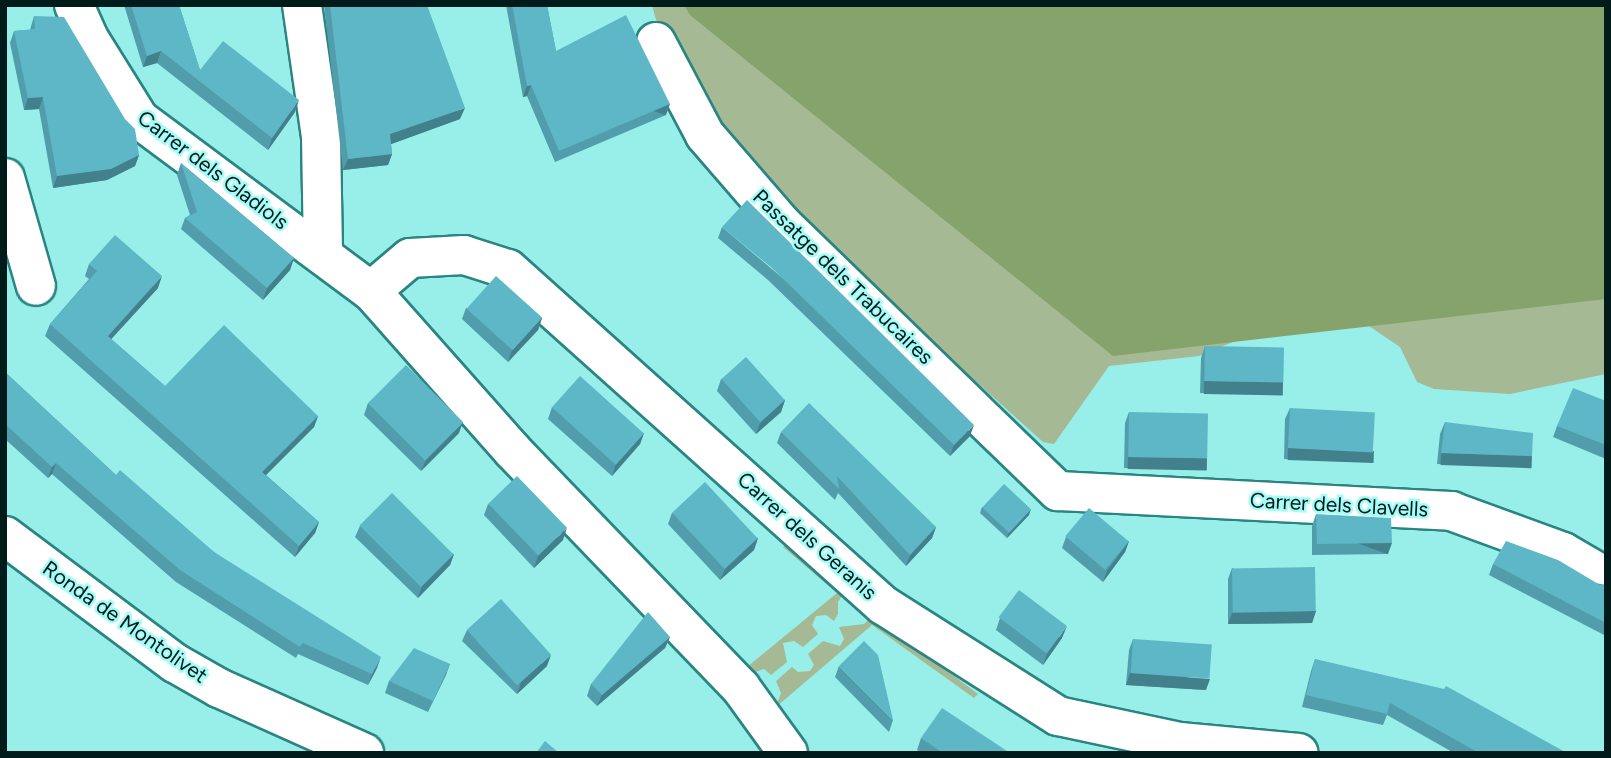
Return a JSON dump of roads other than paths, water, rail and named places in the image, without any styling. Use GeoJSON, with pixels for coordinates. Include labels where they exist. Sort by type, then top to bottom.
{"type":"FeatureCollection","features":[{"type":"Feature","properties":{"kind":"street","name":"Carrer dels Gladiols"},"geometry":{"type":"LineString","coordinates":[[74,5],[94,48],[139,119],[323,251]]}},
{"type":"Feature","properties":{"kind":"street"},"geometry":{"type":"LineString","coordinates":[[302,5],[321,137],[323,251],[371,291],[513,451],[741,688],[788,753]]}},
{"type":"Feature","properties":{"kind":"street","name":"Passatge dels Trabucaires"},"geometry":{"type":"LineString","coordinates":[[656,42],[705,135],[782,224],[1058,491]]}},
{"type":"Feature","properties":{"kind":"street"},"geometry":{"type":"LineString","coordinates":[[5,178],[36,286]]}},
{"type":"Feature","properties":{"kind":"street","name":"Carrer dels Geranis"},"geometry":{"type":"LineString","coordinates":[[371,291],[410,258],[464,255],[508,269],[883,605],[1058,716],[1180,742],[1298,753]]}},
{"type":"Feature","properties":{"kind":"street","name":"Carrer dels Clavells"},"geometry":{"type":"LineString","coordinates":[[1058,491],[1451,511],[1563,552],[1606,577]]}},
{"type":"Feature","properties":{"kind":"street","name":"Ronda de Montolivet"},"geometry":{"type":"LineString","coordinates":[[5,536],[175,663],[219,688],[364,753]]}}]}
